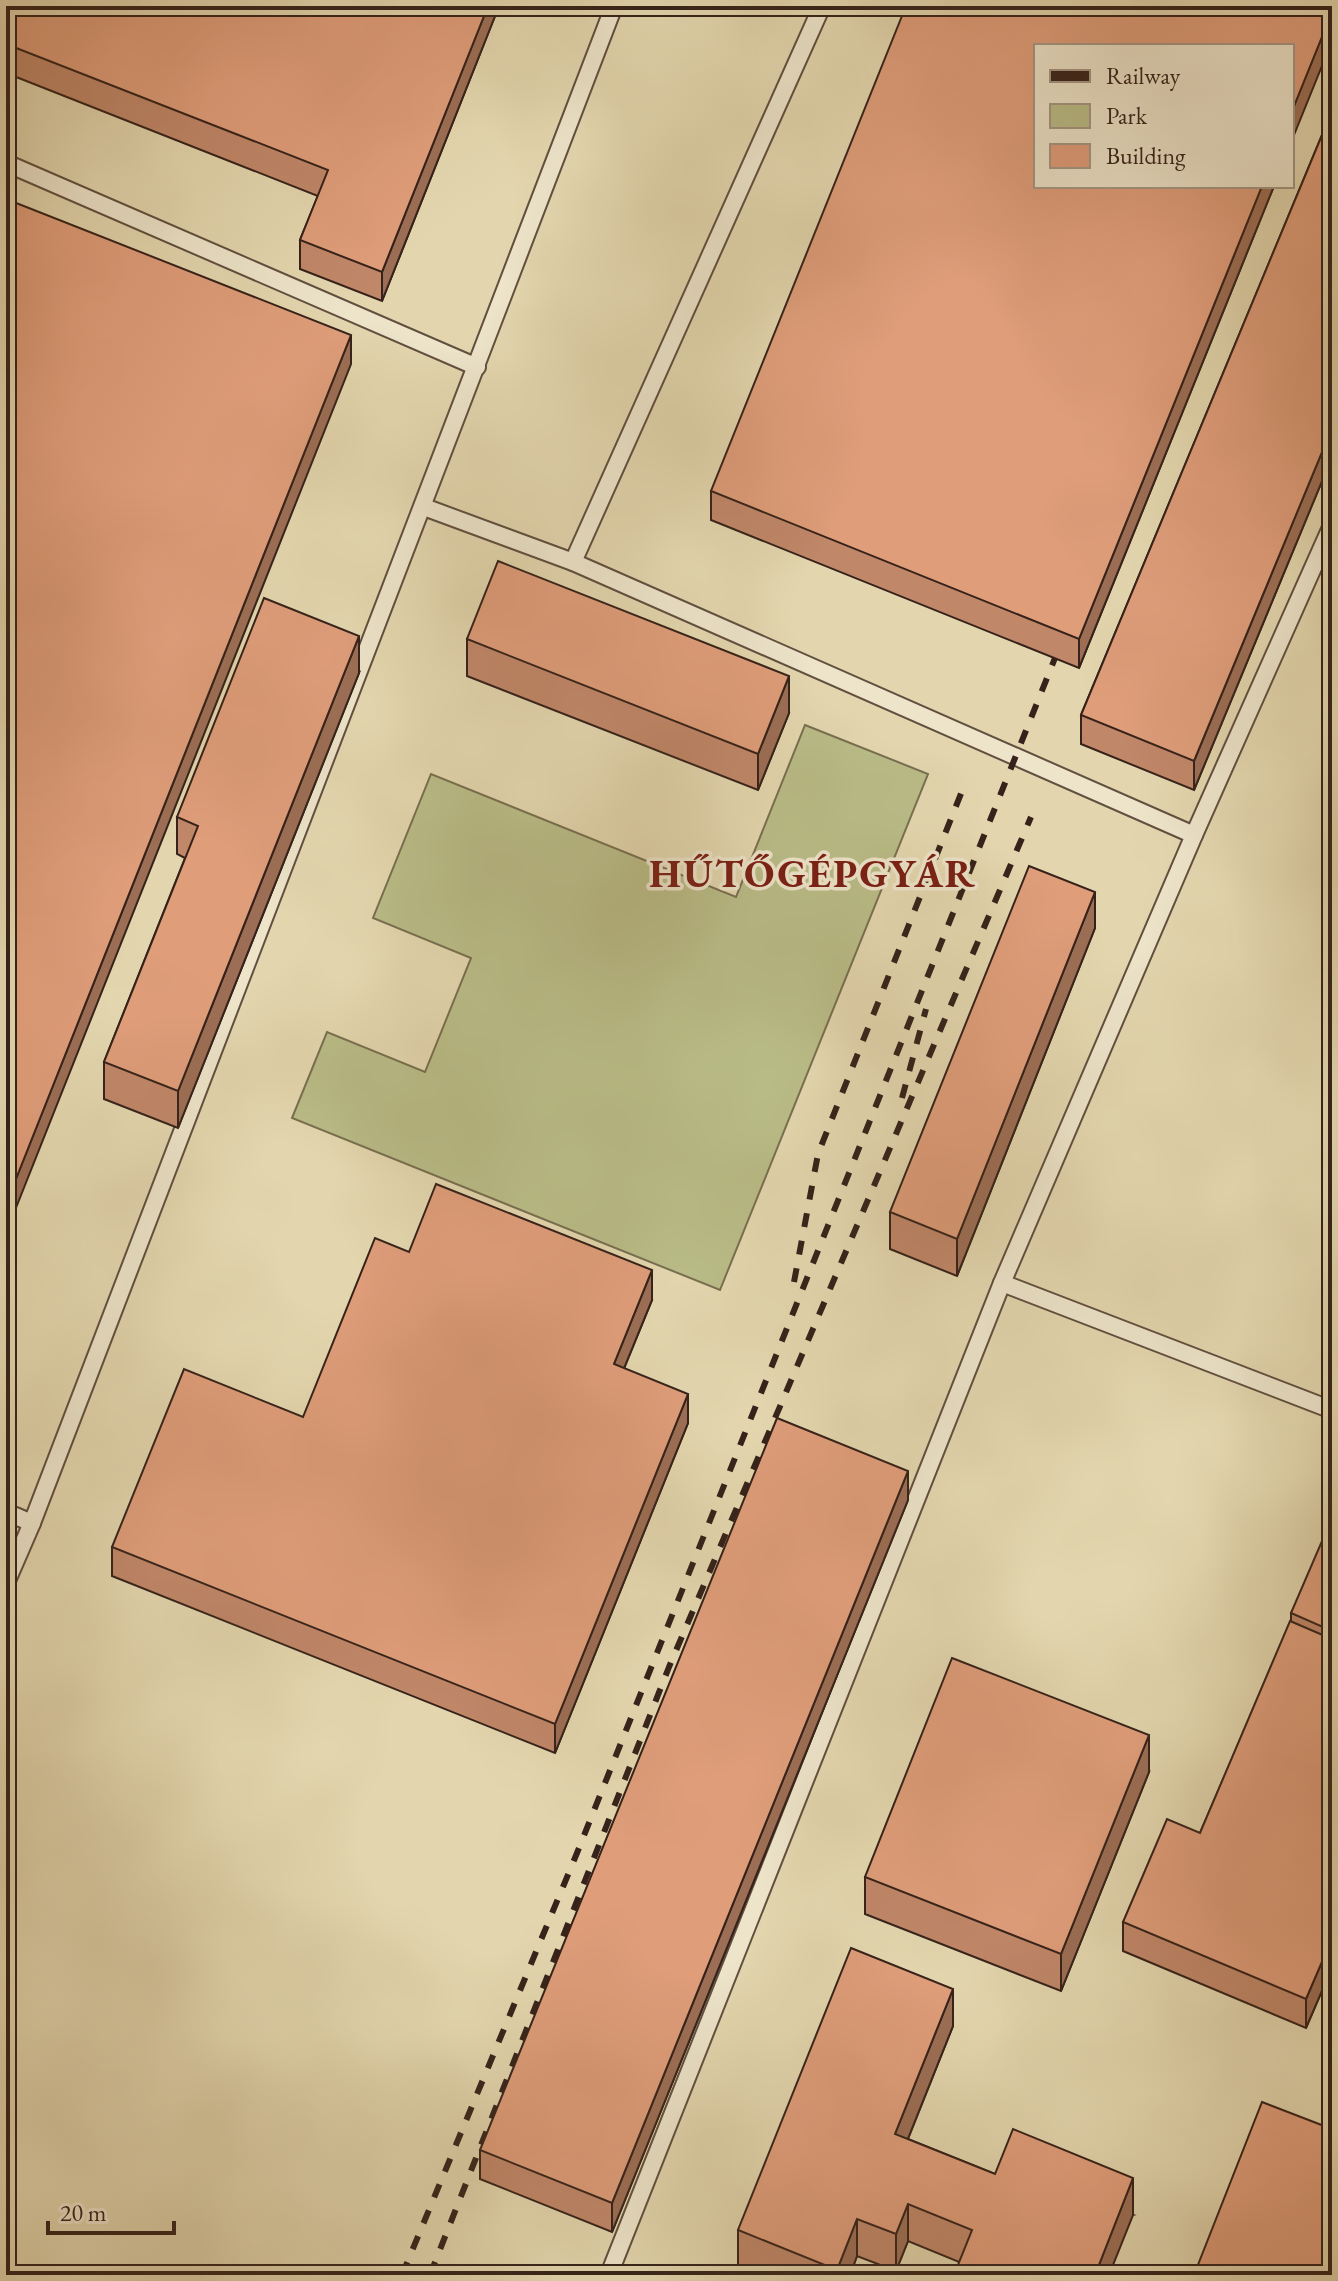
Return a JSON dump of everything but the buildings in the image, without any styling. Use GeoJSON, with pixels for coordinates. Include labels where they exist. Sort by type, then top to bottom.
{"type":"FeatureCollection","features":[{"type":"Feature","properties":{"kind":"lane"},"geometry":{"type":"LineString","coordinates":[[6,1583],[32,1523],[424,507],[614,6]]}},
{"type":"Feature","properties":{"kind":"lane"},"geometry":{"type":"LineString","coordinates":[[573,562],[822,6]]}},
{"type":"Feature","properties":{"kind":"lane"},"geometry":{"type":"LineString","coordinates":[[6,163],[477,367]]}},
{"type":"Feature","properties":{"kind":"lane"},"geometry":{"type":"LineString","coordinates":[[424,507],[573,562],[1194,835]]}},
{"type":"Feature","properties":{"kind":"lane"},"geometry":{"type":"LineString","coordinates":[[612,2275],[610,2272],[1002,1283],[1194,835],[1332,525]]}},
{"type":"Feature","properties":{"kind":"lane"},"geometry":{"type":"LineString","coordinates":[[1002,1283],[1332,1410]]}},
{"type":"Feature","properties":{"kind":"lane"},"geometry":{"type":"LineString","coordinates":[[6,1512],[32,1523]]}},
{"type":"Feature","properties":{"kind":"green space"},"geometry":{"type":"Polygon","coordinates":[[[805,725],[928,774],[720,1290],[292,1118],[327,1032],[425,1072],[471,958],[373,918],[431,774],[736,897],[805,725]]]}},
{"type":"Feature","properties":{"kind":"railway"},"geometry":{"type":"LineString","coordinates":[[402,2275],[577,1853],[1055,658]]}},
{"type":"Feature","properties":{"kind":"railway"},"geometry":{"type":"LineString","coordinates":[[794,1282],[818,1154],[962,791]]}},
{"type":"Feature","properties":{"kind":"railway"},"geometry":{"type":"LineString","coordinates":[[430,2275],[669,1667],[1031,817]]}},
{"type":"Feature","properties":{"kind":"railway"},"geometry":{"type":"LineString","coordinates":[[902,1098],[926,1009]]}},
{"type":"Feature","properties":{"kind":"district","name":"HŰTŐGÉPGYÁR"},"geometry":{"type":"Point","coordinates":[813,873]}}]}
